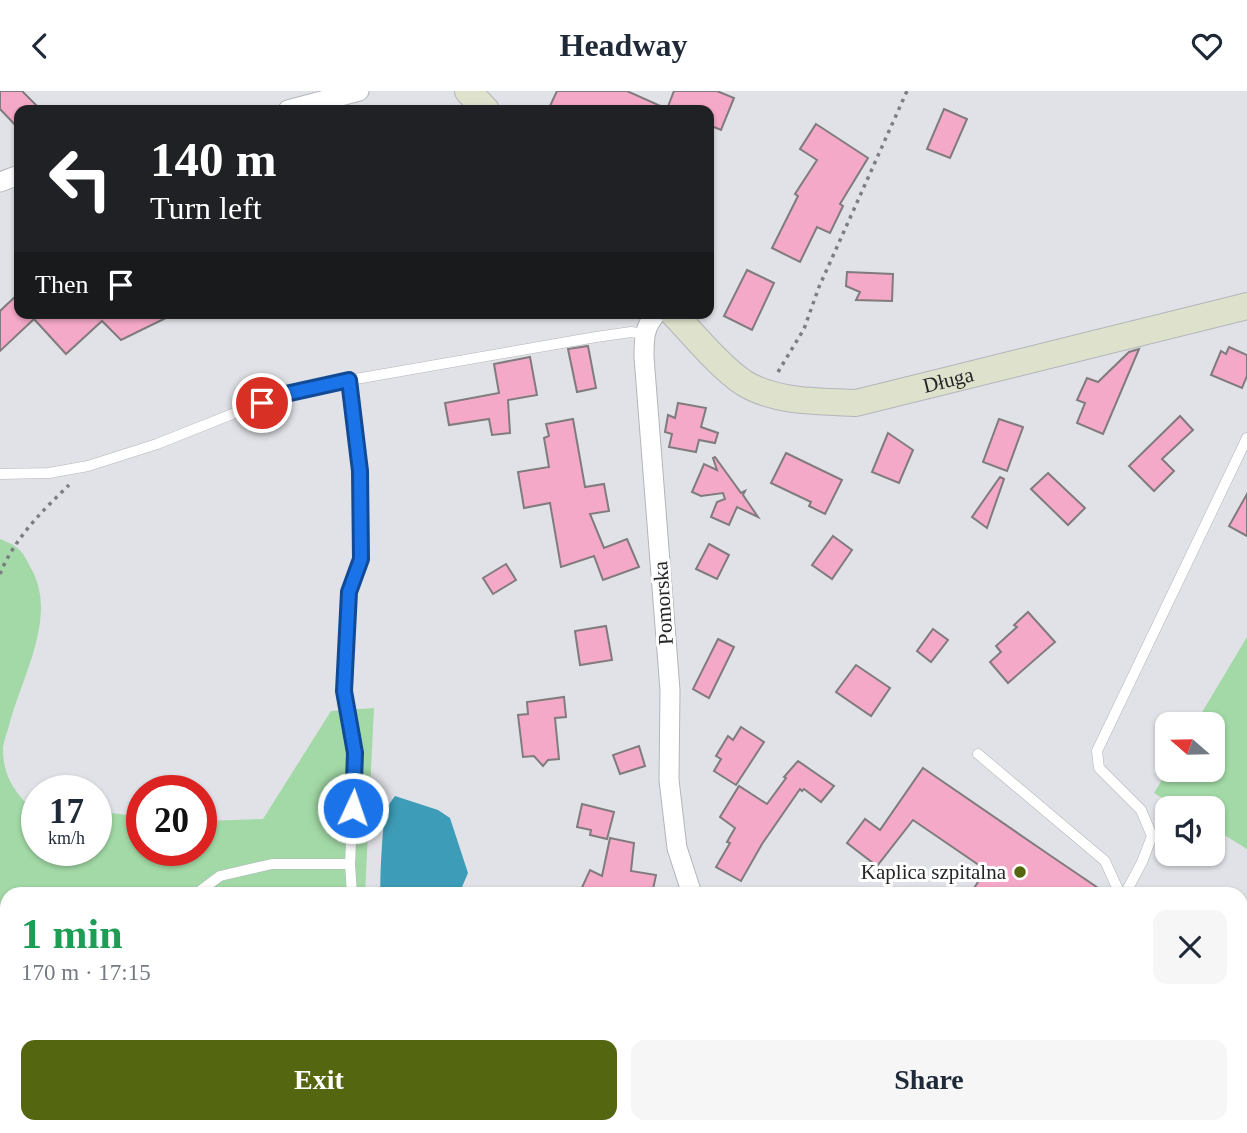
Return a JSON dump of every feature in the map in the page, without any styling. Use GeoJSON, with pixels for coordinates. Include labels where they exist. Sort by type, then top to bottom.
{"type":"FeatureCollection","features":[{"type":"Feature","properties":{"kind":"street"},"geometry":{"type":"LineString","coordinates":[[307,105],[359,91]]}},
{"type":"Feature","properties":{"kind":"street"},"geometry":{"type":"LineString","coordinates":[[468,91],[481,105]]}},
{"type":"Feature","properties":{"kind":"street","name":"Długa"},"geometry":{"type":"LineString","coordinates":[[679,319],[743,382],[766,392],[801,401],[856,403],[1247,306]]}},
{"type":"Feature","properties":{"kind":"street"},"geometry":{"type":"LineString","coordinates":[[644,334],[651,319]]}},
{"type":"Feature","properties":{"kind":"street","name":"Pomorska"},"geometry":{"type":"LineString","coordinates":[[644,334],[670,690],[669,781],[677,848],[690,887]]}},
{"type":"Feature","properties":{"kind":"lane"},"geometry":{"type":"LineString","coordinates":[[0,474],[49,473],[88,466],[157,444],[281,395],[349,380],[596,337],[631,332],[644,334]]}},
{"type":"Feature","properties":{"kind":"lane"},"geometry":{"type":"LineString","coordinates":[[349,380],[360,471],[361,546],[361,559],[349,592],[344,691],[355,753],[350,864],[352,887]]}},
{"type":"Feature","properties":{"kind":"lane"},"geometry":{"type":"LineString","coordinates":[[1126,887],[1142,862],[1152,836],[1141,810],[1099,768],[1097,751],[1247,437]]}},
{"type":"Feature","properties":{"kind":"lane"},"geometry":{"type":"LineString","coordinates":[[978,754],[1105,862],[1118,887]]}},
{"type":"Feature","properties":{"kind":"lane"},"geometry":{"type":"LineString","coordinates":[[205,887],[220,876],[272,864],[350,864]]}},
{"type":"Feature","properties":{"kind":"path"},"geometry":{"type":"LineString","coordinates":[[766,392],[804,329],[819,286],[907,91]]}},
{"type":"Feature","properties":{"kind":"path"},"geometry":{"type":"LineString","coordinates":[[0,574],[6,558],[37,515],[88,466]]}},
{"type":"Feature","properties":{"kind":"green space"},"geometry":{"type":"Polygon","coordinates":[[[0,539],[13,545],[24,555],[39,590],[41,608],[35,647],[3,748],[8,777],[21,797],[21,866],[112,866],[112,813],[126,815],[126,866],[217,866],[217,820],[263,819],[331,711],[374,708],[365,887],[0,887],[0,539]]]}},
{"type":"Feature","properties":{"kind":"green space"},"geometry":{"type":"Polygon","coordinates":[[[1247,637],[1247,849],[1225,835],[1225,796],[1159,796],[1154,793],[1161,782],[1225,782],[1225,712],[1202,712],[1247,637]]]}},
{"type":"Feature","properties":{"kind":"water"},"geometry":{"type":"Polygon","coordinates":[[[395,796],[438,810],[450,818],[468,873],[462,887],[381,887],[387,808],[395,796]]]}},
{"type":"Feature","properties":{"kind":"building"},"geometry":{"type":"Polygon","coordinates":[[[0,91],[22,91],[36,105],[14,105],[14,124],[0,109],[0,91]]]}},
{"type":"Feature","properties":{"kind":"building"},"geometry":{"type":"Polygon","coordinates":[[[557,91],[627,91],[658,105],[550,105],[557,91]]]}},
{"type":"Feature","properties":{"kind":"building"},"geometry":{"type":"Polygon","coordinates":[[[674,91],[717,91],[734,98],[721,130],[714,127],[714,105],[669,105],[674,91]]]}},
{"type":"Feature","properties":{"kind":"building"},"geometry":{"type":"Polygon","coordinates":[[[944,109],[967,119],[950,158],[927,149],[944,109]]]}},
{"type":"Feature","properties":{"kind":"building"},"geometry":{"type":"Polygon","coordinates":[[[816,124],[868,158],[840,204],[843,206],[830,233],[817,227],[800,262],[772,248],[798,196],[795,194],[817,160],[800,149],[816,124]]]}},
{"type":"Feature","properties":{"kind":"building"},"geometry":{"type":"Polygon","coordinates":[[[747,270],[774,283],[752,330],[724,316],[747,270]]]}},
{"type":"Feature","properties":{"kind":"building"},"geometry":{"type":"Polygon","coordinates":[[[847,272],[893,274],[892,301],[856,300],[860,292],[846,286],[847,272]]]}},
{"type":"Feature","properties":{"kind":"building"},"geometry":{"type":"Polygon","coordinates":[[[14,298],[14,319],[34,319],[0,351],[0,311],[14,298]]]}},
{"type":"Feature","properties":{"kind":"building"},"geometry":{"type":"Polygon","coordinates":[[[34,319],[164,319],[121,340],[102,321],[66,354],[34,319]]]}},
{"type":"Feature","properties":{"kind":"building"},"geometry":{"type":"Polygon","coordinates":[[[588,346],[596,388],[577,392],[568,349],[588,346]]]}},
{"type":"Feature","properties":{"kind":"building"},"geometry":{"type":"Polygon","coordinates":[[[1229,347],[1247,355],[1247,376],[1242,388],[1211,375],[1221,351],[1226,354],[1229,347]]]}},
{"type":"Feature","properties":{"kind":"building"},"geometry":{"type":"Polygon","coordinates":[[[1139,349],[1103,434],[1077,423],[1085,403],[1077,400],[1087,378],[1098,382],[1129,352],[1139,349]]]}},
{"type":"Feature","properties":{"kind":"building"},"geometry":{"type":"Polygon","coordinates":[[[530,357],[537,395],[508,400],[510,433],[492,435],[489,419],[449,425],[445,403],[499,393],[494,364],[530,357]]]}},
{"type":"Feature","properties":{"kind":"building"},"geometry":{"type":"Polygon","coordinates":[[[678,403],[706,408],[701,427],[718,433],[715,443],[699,440],[696,452],[669,447],[672,434],[665,432],[668,415],[675,418],[678,403]]]}},
{"type":"Feature","properties":{"kind":"building"},"geometry":{"type":"Polygon","coordinates":[[[1180,416],[1193,430],[1162,459],[1174,471],[1154,491],[1129,466],[1180,416]]]}},
{"type":"Feature","properties":{"kind":"building"},"geometry":{"type":"Polygon","coordinates":[[[573,419],[585,487],[604,484],[609,511],[590,514],[604,548],[627,539],[639,567],[603,580],[594,556],[561,567],[550,503],[524,508],[518,472],[549,467],[544,438],[549,436],[546,424],[573,419]]]}},
{"type":"Feature","properties":{"kind":"building"},"geometry":{"type":"Polygon","coordinates":[[[999,419],[1023,427],[1007,471],[983,462],[999,419]]]}},
{"type":"Feature","properties":{"kind":"building"},"geometry":{"type":"Polygon","coordinates":[[[888,433],[913,450],[899,483],[872,472],[888,433]]]}},
{"type":"Feature","properties":{"kind":"building"},"geometry":{"type":"Polygon","coordinates":[[[786,453],[842,480],[825,514],[809,506],[811,502],[771,483],[786,453]]]}},
{"type":"Feature","properties":{"kind":"building"},"geometry":{"type":"Polygon","coordinates":[[[715,457],[741,493],[745,491],[743,495],[758,517],[737,507],[729,525],[711,517],[717,502],[725,499],[723,493],[701,496],[692,492],[704,464],[717,470],[713,458],[715,457]]]}},
{"type":"Feature","properties":{"kind":"building"},"geometry":{"type":"Polygon","coordinates":[[[1048,473],[1085,508],[1068,525],[1031,489],[1048,473]]]}},
{"type":"Feature","properties":{"kind":"building"},"geometry":{"type":"Polygon","coordinates":[[[1000,477],[1004,479],[987,528],[972,517],[1000,477]]]}},
{"type":"Feature","properties":{"kind":"building"},"geometry":{"type":"Polygon","coordinates":[[[1247,494],[1247,536],[1229,526],[1247,494]]]}},
{"type":"Feature","properties":{"kind":"building"},"geometry":{"type":"Polygon","coordinates":[[[833,536],[852,550],[832,579],[812,565],[833,536]]]}},
{"type":"Feature","properties":{"kind":"building"},"geometry":{"type":"Polygon","coordinates":[[[709,544],[729,555],[717,579],[696,569],[709,544]]]}},
{"type":"Feature","properties":{"kind":"building"},"geometry":{"type":"Polygon","coordinates":[[[506,564],[516,580],[493,594],[483,578],[506,564]]]}},
{"type":"Feature","properties":{"kind":"building"},"geometry":{"type":"Polygon","coordinates":[[[1028,612],[1055,642],[1008,683],[990,662],[1001,652],[996,646],[1017,627],[1014,625],[1028,612]]]}},
{"type":"Feature","properties":{"kind":"building"},"geometry":{"type":"Polygon","coordinates":[[[606,626],[612,660],[580,665],[575,631],[606,626]]]}},
{"type":"Feature","properties":{"kind":"building"},"geometry":{"type":"Polygon","coordinates":[[[933,629],[948,640],[931,662],[917,651],[933,629]]]}},
{"type":"Feature","properties":{"kind":"building"},"geometry":{"type":"Polygon","coordinates":[[[718,639],[734,647],[709,698],[693,689],[718,639]]]}},
{"type":"Feature","properties":{"kind":"building"},"geometry":{"type":"Polygon","coordinates":[[[856,665],[890,688],[871,716],[836,692],[856,665]]]}},
{"type":"Feature","properties":{"kind":"building"},"geometry":{"type":"Polygon","coordinates":[[[564,697],[566,717],[555,718],[559,759],[548,760],[543,766],[534,756],[523,757],[518,715],[528,714],[527,702],[564,697]]]}},
{"type":"Feature","properties":{"kind":"building"},"geometry":{"type":"Polygon","coordinates":[[[741,727],[764,742],[736,785],[714,771],[721,759],[716,756],[728,736],[733,740],[741,727]]]}},
{"type":"Feature","properties":{"kind":"building"},"geometry":{"type":"Polygon","coordinates":[[[639,746],[645,766],[620,774],[613,755],[639,746]]]}},
{"type":"Feature","properties":{"kind":"building"},"geometry":{"type":"Polygon","coordinates":[[[798,761],[834,786],[821,802],[804,789],[800,789],[762,844],[741,881],[716,867],[735,828],[720,817],[739,786],[767,804],[798,761]]]}},
{"type":"Feature","properties":{"kind":"building"},"geometry":{"type":"Polygon","coordinates":[[[923,768],[1097,887],[975,887],[986,870],[913,820],[877,866],[847,843],[865,819],[880,830],[923,768]]]}},
{"type":"Feature","properties":{"kind":"building"},"geometry":{"type":"Polygon","coordinates":[[[582,804],[614,812],[607,839],[590,835],[591,830],[577,827],[582,804]]]}},
{"type":"Feature","properties":{"kind":"building"},"geometry":{"type":"Polygon","coordinates":[[[610,838],[634,843],[631,871],[656,875],[653,887],[582,887],[590,870],[602,876],[610,838]]]}},
{"type":"Feature","properties":{"kind":"place","name":"Kaplica szpitalna"},"geometry":{"type":"Point","coordinates":[1020,872]}},
{"type":"Feature","properties":{"kind":"route"},"geometry":{"type":"LineString","coordinates":[[262,403],[281,395],[349,380],[360,471],[361,559],[349,592],[344,691],[355,753],[353,808]]}}]}
